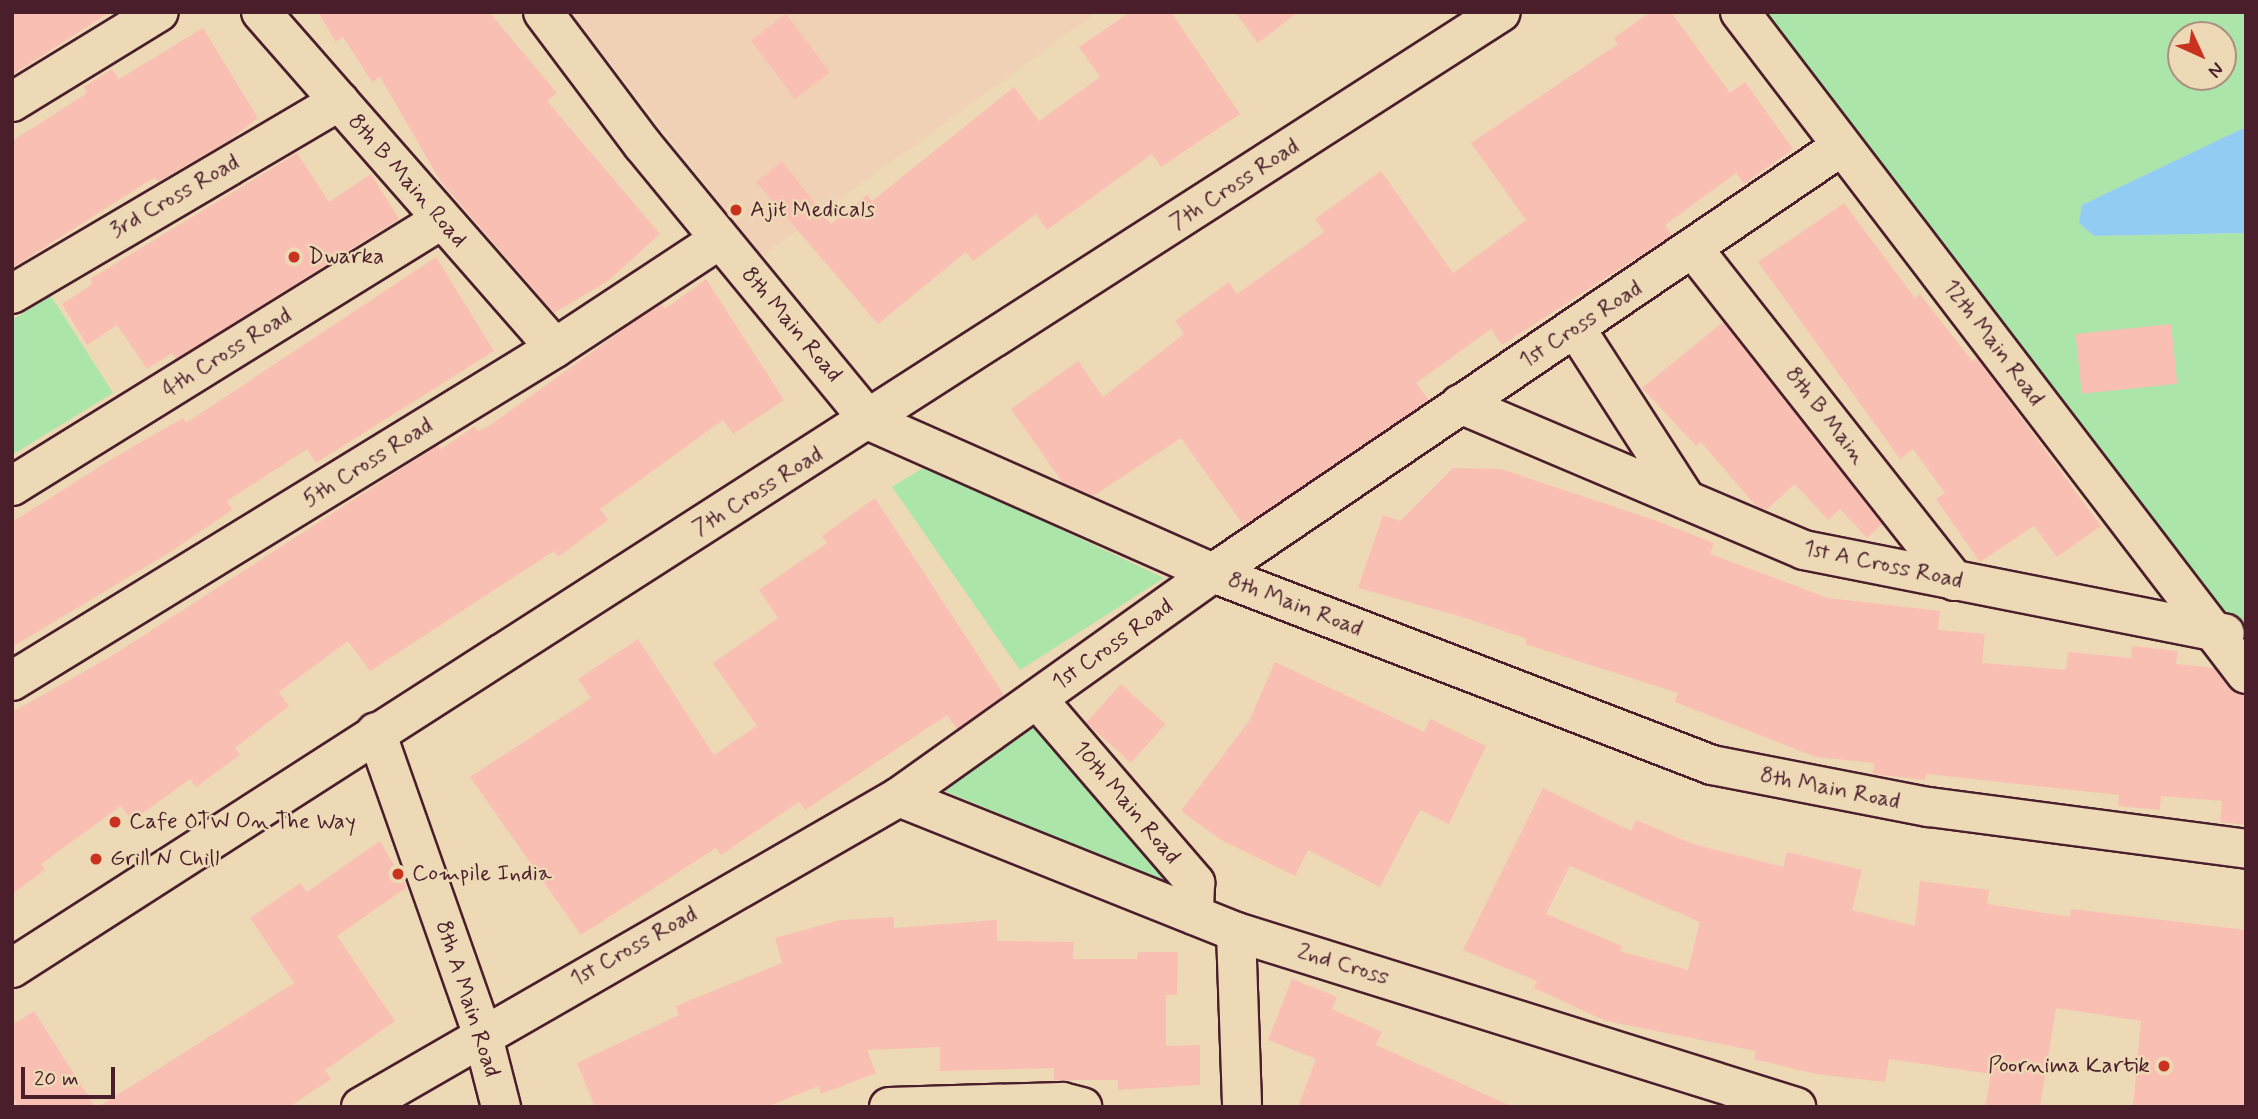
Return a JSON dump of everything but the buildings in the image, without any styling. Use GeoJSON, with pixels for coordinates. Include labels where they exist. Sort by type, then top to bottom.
{"type":"FeatureCollection","features":[{"type":"Feature","properties":{"kind":"street"},"geometry":{"type":"LineString","coordinates":[[12,102],[159,12]]}},
{"type":"Feature","properties":{"kind":"street","name":"8th B Main Road"},"geometry":{"type":"LineString","coordinates":[[261,12],[555,348]]}},
{"type":"Feature","properties":{"kind":"street","name":"8th Main Road"},"geometry":{"type":"LineString","coordinates":[[543,12],[719,240],[870,421],[1213,573],[1712,765],[1929,807],[2246,849]]}},
{"type":"Feature","properties":{"kind":"street","name":"7th Cross Road"},"geometry":{"type":"LineString","coordinates":[[12,968],[376,732],[870,421],[1501,12]]}},
{"type":"Feature","properties":{"kind":"street","name":"12th Main Road"},"geometry":{"type":"LineString","coordinates":[[1740,12],[1842,145],[2229,633],[2246,674]]}},
{"type":"Feature","properties":{"kind":"street","name":"3rd Cross Road"},"geometry":{"type":"LineString","coordinates":[[12,293],[339,102]]}},
{"type":"Feature","properties":{"kind":"street","name":"1st Cross Road"},"geometry":{"type":"LineString","coordinates":[[360,1107],[482,1033],[900,797],[1213,573],[1460,404],[1695,251],[1842,145]]}},
{"type":"Feature","properties":{"kind":"street","name":"4th Cross Road"},"geometry":{"type":"LineString","coordinates":[[12,486],[441,220]]}},
{"type":"Feature","properties":{"kind":"street","name":"5th Cross Road"},"geometry":{"type":"LineString","coordinates":[[12,681],[555,348],[719,240]]}},
{"type":"Feature","properties":{"kind":"street","name":"8th B Main"},"geometry":{"type":"LineString","coordinates":[[1695,251],[1955,581]]}},
{"type":"Feature","properties":{"kind":"street"},"geometry":{"type":"LineString","coordinates":[[1576,329],[1686,500]]}},
{"type":"Feature","properties":{"kind":"street","name":"1st A Cross Road"},"geometry":{"type":"LineString","coordinates":[[1460,404],[1804,550],[2229,633]]}},
{"type":"Feature","properties":{"kind":"street","name":"10th Main Road"},"geometry":{"type":"LineString","coordinates":[[1037,699],[1195,883],[1194,915]]}},
{"type":"Feature","properties":{"kind":"street","name":"8th A Main Road"},"geometry":{"type":"LineString","coordinates":[[376,732],[482,1033],[500,1107]]}},
{"type":"Feature","properties":{"kind":"street","name":"2nd Cross"},"geometry":{"type":"LineString","coordinates":[[900,797],[1236,932],[1796,1107]]}},
{"type":"Feature","properties":{"kind":"street"},"geometry":{"type":"LineString","coordinates":[[1236,932],[1242,1107]]}},
{"type":"Feature","properties":{"kind":"street"},"geometry":{"type":"LineString","coordinates":[[893,1106],[1069,1105]]}},
{"type":"Feature","properties":{"kind":"shaded area"},"geometry":{"type":"Polygon","coordinates":[[[570,12],[1097,12],[762,256],[570,12]]]}},
{"type":"Feature","properties":{"kind":"green space"},"geometry":{"type":"Polygon","coordinates":[[[1736,12],[2246,12],[2246,127],[2083,205],[2079,223],[2094,236],[2246,233],[2246,628],[2206,625],[1736,12]]]}},
{"type":"Feature","properties":{"kind":"green space"},"geometry":{"type":"Polygon","coordinates":[[[51,296],[113,393],[12,455],[12,320],[51,296]]]}},
{"type":"Feature","properties":{"kind":"green space"},"geometry":{"type":"Polygon","coordinates":[[[926,466],[1164,578],[1020,670],[892,487],[926,466]]]}},
{"type":"Feature","properties":{"kind":"green space"},"geometry":{"type":"Polygon","coordinates":[[[1031,722],[1174,886],[937,788],[1031,722]]]}},
{"type":"Feature","properties":{"kind":"water"},"geometry":{"type":"Polygon","coordinates":[[[2246,127],[2246,233],[2094,236],[2079,223],[2082,205],[2246,127]]]}},
{"type":"Feature","properties":{"kind":"place","name":"Ajit Medicals"},"geometry":{"type":"Point","coordinates":[736,210]}},
{"type":"Feature","properties":{"kind":"place","name":"Dwarka"},"geometry":{"type":"Point","coordinates":[294,257]}},
{"type":"Feature","properties":{"kind":"place","name":"Cafe OTW On The Way"},"geometry":{"type":"Point","coordinates":[115,822]}},
{"type":"Feature","properties":{"kind":"place","name":"Grill N Chill"},"geometry":{"type":"Point","coordinates":[96,859]}},
{"type":"Feature","properties":{"kind":"place","name":"Compile India"},"geometry":{"type":"Point","coordinates":[398,874]}},
{"type":"Feature","properties":{"kind":"place","name":"Poornima Kartik"},"geometry":{"type":"Point","coordinates":[2164,1066]}}]}
